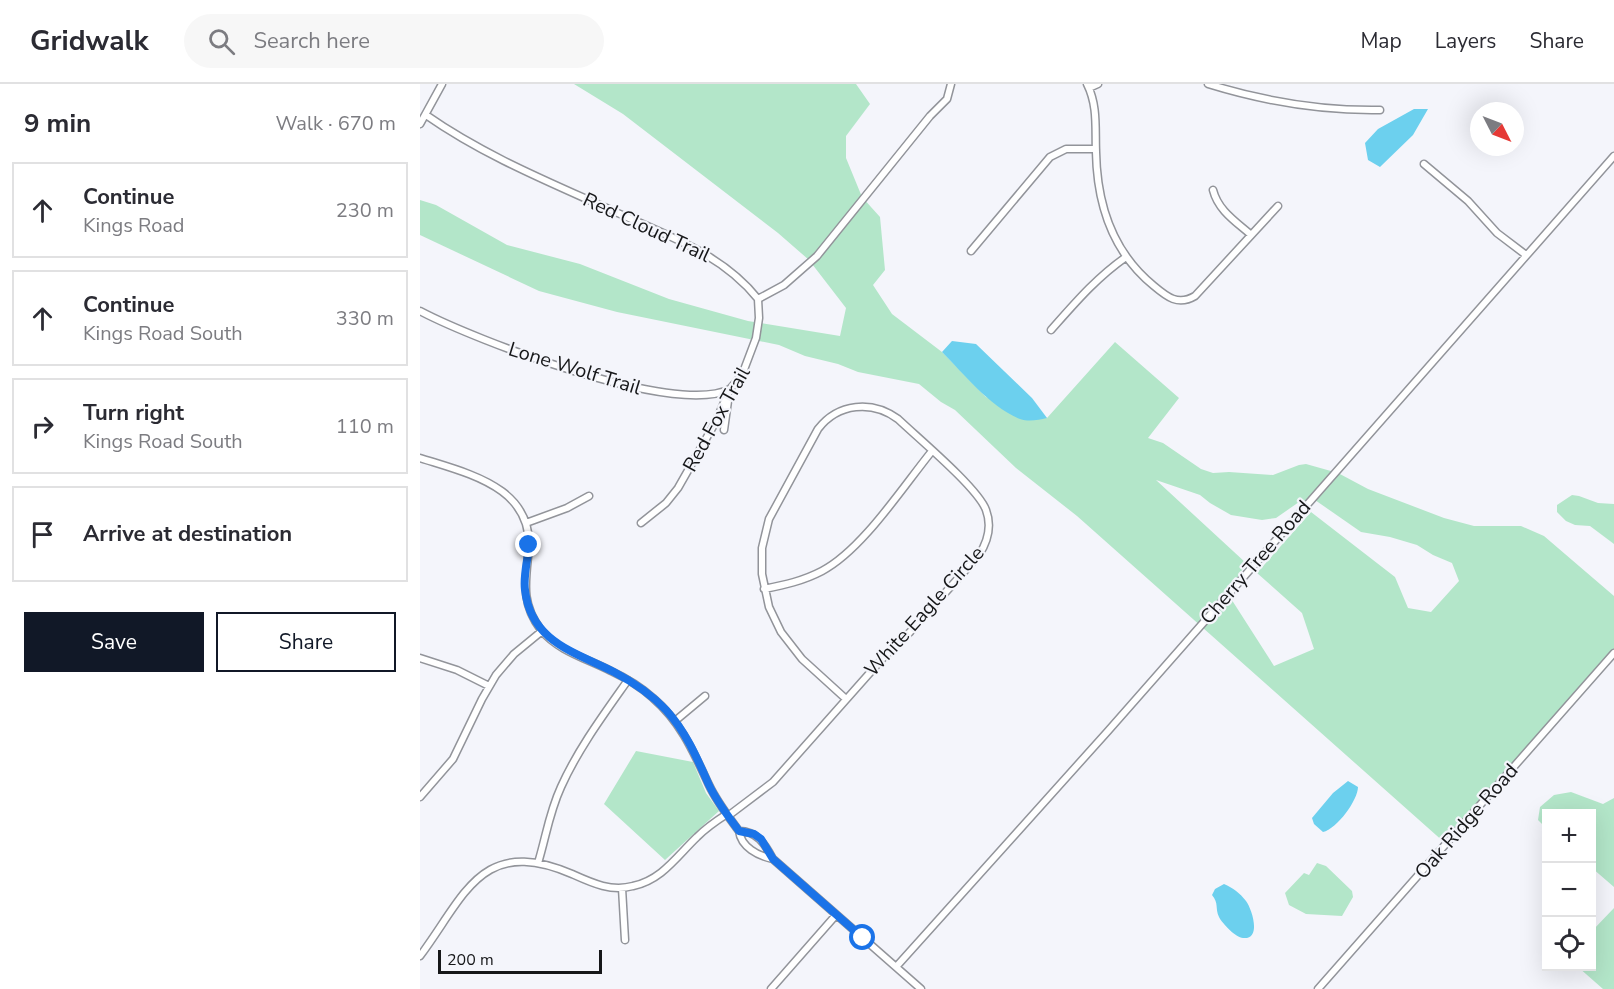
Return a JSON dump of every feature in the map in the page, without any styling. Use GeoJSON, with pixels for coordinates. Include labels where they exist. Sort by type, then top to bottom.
{"type":"FeatureCollection","features":[{"type":"Feature","properties":{"kind":"street"},"geometry":{"type":"LineString","coordinates":[[420,124],[442,84]]}},
{"type":"Feature","properties":{"kind":"street"},"geometry":{"type":"LineString","coordinates":[[758,299],[784,285],[817,256],[930,116],[947,99],[951,84]]}},
{"type":"Feature","properties":{"kind":"street"},"geometry":{"type":"LineString","coordinates":[[1098,84],[1088,86],[1095,106],[1101,205],[1112,234],[1126,257],[1140,274],[1167,297],[1178,301],[1197,294],[1278,206]]}},
{"type":"Feature","properties":{"kind":"street"},"geometry":{"type":"LineString","coordinates":[[1208,84],[1302,105],[1344,110],[1380,110]]}},
{"type":"Feature","properties":{"kind":"street","name":"Red Cloud Trail"},"geometry":{"type":"LineString","coordinates":[[426,115],[482,150],[702,252],[735,274],[758,299]]}},
{"type":"Feature","properties":{"kind":"street"},"geometry":{"type":"LineString","coordinates":[[971,251],[1050,157],[1066,149],[1096,149]]}},
{"type":"Feature","properties":{"kind":"street","name":"Cherry Tree Road"},"geometry":{"type":"LineString","coordinates":[[896,967],[1100,740],[1614,156]]}},
{"type":"Feature","properties":{"kind":"street"},"geometry":{"type":"LineString","coordinates":[[1424,164],[1468,201],[1497,233],[1526,255]]}},
{"type":"Feature","properties":{"kind":"street"},"geometry":{"type":"LineString","coordinates":[[1214,189],[1223,210],[1250,234]]}},
{"type":"Feature","properties":{"kind":"street"},"geometry":{"type":"LineString","coordinates":[[1051,330],[1085,291],[1126,257]]}},
{"type":"Feature","properties":{"kind":"street","name":"Red Fox Trail"},"geometry":{"type":"LineString","coordinates":[[641,523],[666,503],[678,488],[715,423],[730,389],[742,375],[753,348],[759,318],[758,299]]}},
{"type":"Feature","properties":{"kind":"street","name":"Lone Wolf Trail"},"geometry":{"type":"LineString","coordinates":[[420,311],[465,333],[632,388],[700,396],[718,394],[730,389]]}},
{"type":"Feature","properties":{"kind":"street"},"geometry":{"type":"LineString","coordinates":[[724,430],[730,389]]}},
{"type":"Feature","properties":{"kind":"street","name":"White Eagle Circle"},"geometry":{"type":"LineString","coordinates":[[622,888],[641,884],[658,876],[707,828],[773,782],[883,658],[910,632],[979,555],[986,541],[989,520],[983,502],[898,419],[883,410],[866,406],[849,408],[826,419],[814,434],[769,519],[762,548],[761,565],[764,589],[775,622],[791,646],[846,699]]}},
{"type":"Feature","properties":{"kind":"street"},"geometry":{"type":"LineString","coordinates":[[764,589],[807,578],[843,557],[862,538],[932,451]]}},
{"type":"Feature","properties":{"kind":"street"},"geometry":{"type":"LineString","coordinates":[[420,458],[494,484],[517,506],[526,523],[529,545],[525,594],[530,611],[542,631],[560,646],[627,680],[655,699],[675,721],[693,747],[708,784],[739,831],[740,838],[751,850],[762,857],[773,859]]}},
{"type":"Feature","properties":{"kind":"street"},"geometry":{"type":"LineString","coordinates":[[526,523],[567,508],[589,496]]}},
{"type":"Feature","properties":{"kind":"street"},"geometry":{"type":"LineString","coordinates":[[420,796],[453,759],[489,686],[505,664],[542,631]]}},
{"type":"Feature","properties":{"kind":"street","name":"Oak Ridge Road"},"geometry":{"type":"LineString","coordinates":[[1317,989],[1614,652]]}},
{"type":"Feature","properties":{"kind":"street"},"geometry":{"type":"LineString","coordinates":[[420,658],[457,670],[489,686]]}},
{"type":"Feature","properties":{"kind":"street"},"geometry":{"type":"LineString","coordinates":[[538,863],[547,822],[561,786],[627,680]]}},
{"type":"Feature","properties":{"kind":"street"},"geometry":{"type":"LineString","coordinates":[[675,721],[705,696]]}},
{"type":"Feature","properties":{"kind":"street"},"geometry":{"type":"LineString","coordinates":[[739,831],[754,834],[761,839],[773,859],[921,989]]}},
{"type":"Feature","properties":{"kind":"street"},"geometry":{"type":"LineString","coordinates":[[751,850],[761,839]]}},
{"type":"Feature","properties":{"kind":"street"},"geometry":{"type":"LineString","coordinates":[[420,956],[462,894],[481,875],[506,864],[517,862],[538,863],[600,886],[622,888],[625,940]]}},
{"type":"Feature","properties":{"kind":"street"},"geometry":{"type":"LineString","coordinates":[[771,989],[836,915]]}},
{"type":"Feature","properties":{"kind":"green space"},"geometry":{"type":"Polygon","coordinates":[[[574,84],[856,84],[870,104],[846,136],[846,158],[862,197],[880,217],[885,270],[873,285],[892,314],[942,352],[986,397],[1047,418],[1115,342],[1179,398],[1148,438],[1163,443],[1201,469],[1213,473],[1273,475],[1306,464],[1338,473],[1368,489],[1444,518],[1474,526],[1521,526],[1544,536],[1614,596],[1614,652],[1445,843],[1077,516],[1016,468],[955,410],[919,384],[858,372],[838,364],[805,356],[779,345],[617,312],[539,291],[420,235],[420,200],[436,205],[507,245],[580,264],[669,299],[748,321],[840,336],[846,308],[809,260],[778,233],[623,114],[574,84]],[[1156,480],[1246,563],[1228,594],[1274,666],[1314,649],[1302,613],[1257,573],[1311,512],[1395,577],[1408,608],[1431,612],[1459,581],[1452,563],[1417,545],[1361,532],[1315,500],[1299,502],[1276,518],[1262,520],[1231,515],[1200,495],[1156,480]]]}},
{"type":"Feature","properties":{"kind":"green space"},"geometry":{"type":"Polygon","coordinates":[[[1572,495],[1598,503],[1614,504],[1614,544],[1590,526],[1575,525],[1566,521],[1557,512],[1557,505],[1572,495]]]}},
{"type":"Feature","properties":{"kind":"green space"},"geometry":{"type":"Polygon","coordinates":[[[636,751],[693,762],[706,793],[719,811],[665,860],[604,804],[636,751]]]}},
{"type":"Feature","properties":{"kind":"green space"},"geometry":{"type":"Polygon","coordinates":[[[1571,792],[1603,804],[1614,798],[1614,887],[1596,871],[1596,809],[1542,809],[1542,824],[1538,820],[1540,807],[1554,795],[1571,792]]]}},
{"type":"Feature","properties":{"kind":"green space"},"geometry":{"type":"Polygon","coordinates":[[[1317,863],[1326,866],[1352,891],[1353,897],[1342,916],[1306,914],[1289,905],[1285,893],[1304,873],[1309,875],[1317,863]]]}},
{"type":"Feature","properties":{"kind":"green space"},"geometry":{"type":"Polygon","coordinates":[[[1614,908],[1614,989],[1603,989],[1583,971],[1596,971],[1596,927],[1614,908]]]}},
{"type":"Feature","properties":{"kind":"water"},"geometry":{"type":"Polygon","coordinates":[[[1414,109],[1428,109],[1413,135],[1380,167],[1368,160],[1365,143],[1378,129],[1414,109]]]}},
{"type":"Feature","properties":{"kind":"water"},"geometry":{"type":"Polygon","coordinates":[[[952,341],[976,344],[1032,398],[1047,418],[1030,421],[1020,419],[998,407],[942,352],[952,341]]]}},
{"type":"Feature","properties":{"kind":"water"},"geometry":{"type":"Polygon","coordinates":[[[1348,781],[1358,787],[1357,793],[1340,820],[1329,830],[1323,832],[1314,824],[1312,818],[1333,793],[1348,781]]]}},
{"type":"Feature","properties":{"kind":"water"},"geometry":{"type":"Polygon","coordinates":[[[1224,884],[1239,893],[1248,905],[1254,923],[1254,929],[1249,937],[1237,936],[1219,917],[1212,895],[1215,889],[1224,884]]]}},
{"type":"Feature","properties":{"kind":"route"},"geometry":{"type":"LineString","coordinates":[[529,545],[525,594],[534,620],[542,631],[560,646],[613,672],[655,699],[675,721],[693,747],[708,784],[739,831],[746,831],[761,839],[773,859],[863,938]]}}]}
